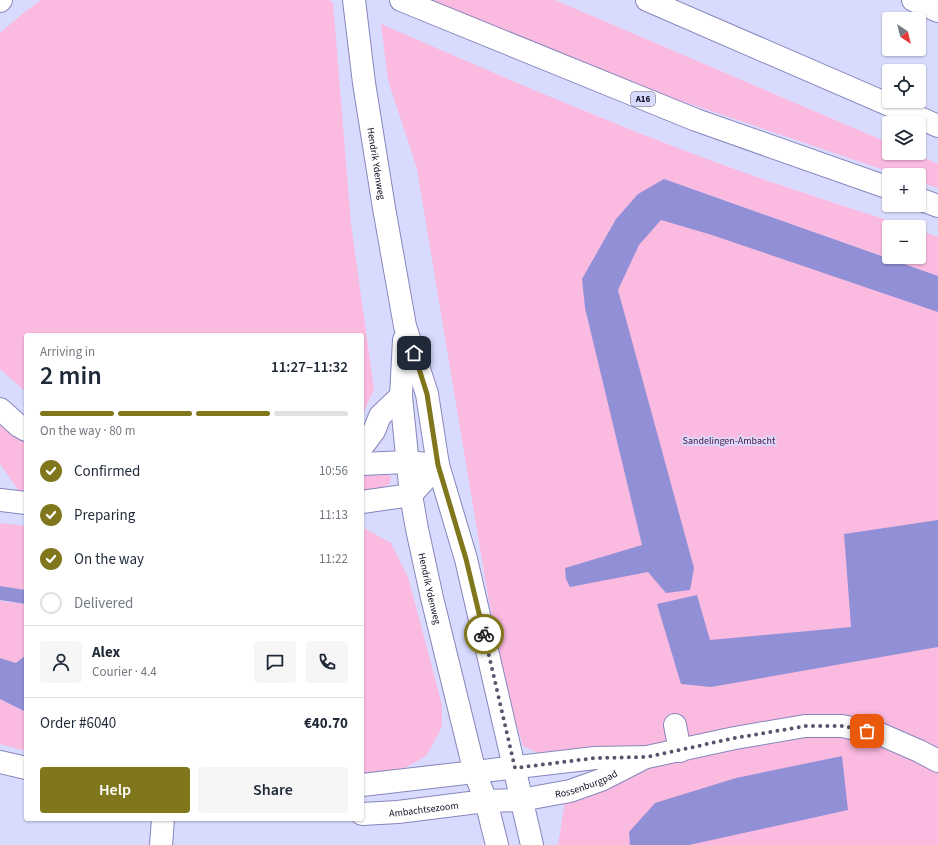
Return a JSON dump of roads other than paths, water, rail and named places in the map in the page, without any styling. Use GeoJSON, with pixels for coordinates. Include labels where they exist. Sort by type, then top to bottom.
{"type":"FeatureCollection","features":[{"type":"Feature","properties":{"kind":"main road","name":"Hendrik Ydenweg"},"geometry":{"type":"LineString","coordinates":[[354,0],[364,83],[405,326],[427,394],[438,465],[466,559],[532,845]]}},
{"type":"Feature","properties":{"kind":"main road","name":"A16"},"geometry":{"type":"LineString","coordinates":[[401,0],[696,120],[882,186]]}},
{"type":"Feature","properties":{"kind":"main road"},"geometry":{"type":"LineString","coordinates":[[647,0],[938,126]]}},
{"type":"Feature","properties":{"kind":"main road"},"geometry":{"type":"LineString","coordinates":[[913,0],[938,11]]}},
{"type":"Feature","properties":{"kind":"main road"},"geometry":{"type":"LineString","coordinates":[[926,202],[938,206]]}},
{"type":"Feature","properties":{"kind":"main road","name":"Hendrik Ydenweg"},"geometry":{"type":"LineString","coordinates":[[405,326],[401,396],[407,462],[417,529],[432,598],[475,773],[486,801],[497,845]]}},
{"type":"Feature","properties":{"kind":"main road"},"geometry":{"type":"LineString","coordinates":[[364,444],[374,431],[380,416],[401,396]]}},
{"type":"Feature","properties":{"kind":"main road"},"geometry":{"type":"LineString","coordinates":[[0,409],[24,429]]}},
{"type":"Feature","properties":{"kind":"main road"},"geometry":{"type":"LineString","coordinates":[[364,464],[407,462],[438,465]]}},
{"type":"Feature","properties":{"kind":"main road"},"geometry":{"type":"LineString","coordinates":[[364,502],[411,495],[438,465]]}},
{"type":"Feature","properties":{"kind":"main road"},"geometry":{"type":"LineString","coordinates":[[0,500],[24,502]]}},
{"type":"Feature","properties":{"kind":"main road"},"geometry":{"type":"LineString","coordinates":[[675,725],[680,751]]}},
{"type":"Feature","properties":{"kind":"main road","name":"Rossenburgpad"},"geometry":{"type":"LineString","coordinates":[[475,773],[595,758],[647,757],[735,738],[806,726],[842,726],[880,734],[919,750],[938,761]]}},
{"type":"Feature","properties":{"kind":"main road","name":"Rossenburgpad"},"geometry":{"type":"LineString","coordinates":[[486,801],[521,800],[570,791],[601,780],[647,757]]}},
{"type":"Feature","properties":{"kind":"main road"},"geometry":{"type":"LineString","coordinates":[[0,762],[24,768]]}},
{"type":"Feature","properties":{"kind":"main road"},"geometry":{"type":"LineString","coordinates":[[364,785],[475,773]]}},
{"type":"Feature","properties":{"kind":"main road","name":"Ambachtsezoom"},"geometry":{"type":"LineString","coordinates":[[364,814],[398,812],[486,801]]}},
{"type":"Feature","properties":{"kind":"main road"},"geometry":{"type":"LineString","coordinates":[[161,845],[163,821]]}},
{"type":"Feature","properties":{"kind":"water"},"geometry":{"type":"Polygon","coordinates":[[[664,179],[882,256],[882,264],[904,264],[938,276],[938,312],[712,235],[661,220],[639,245],[618,290],[694,568],[690,590],[666,593],[648,572],[570,587],[566,579],[565,568],[642,545],[585,308],[582,279],[616,219],[638,194],[664,179]]]}},
{"type":"Feature","properties":{"kind":"water"},"geometry":{"type":"Polygon","coordinates":[[[938,520],[938,647],[711,687],[681,684],[657,604],[697,595],[710,640],[851,627],[844,534],[938,520]]]}},
{"type":"Feature","properties":{"kind":"water"},"geometry":{"type":"Polygon","coordinates":[[[0,586],[24,590],[24,604],[0,600],[0,586]]]}},
{"type":"Feature","properties":{"kind":"water"},"geometry":{"type":"Polygon","coordinates":[[[24,657],[24,711],[0,699],[0,658],[16,663],[24,657]]]}},
{"type":"Feature","properties":{"kind":"water"},"geometry":{"type":"Polygon","coordinates":[[[842,756],[848,810],[689,845],[630,845],[629,832],[655,803],[736,778],[842,756]]]}},
{"type":"Feature","properties":{"kind":"park label","name":"Sandelingen-Ambacht"},"geometry":{"type":"Point","coordinates":[729,440]}}]}
